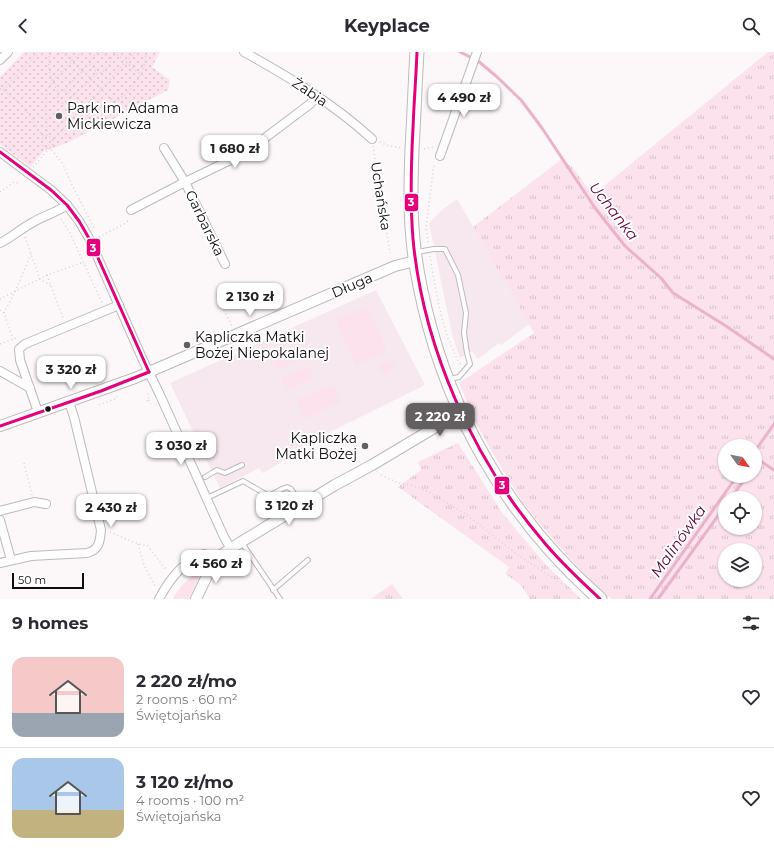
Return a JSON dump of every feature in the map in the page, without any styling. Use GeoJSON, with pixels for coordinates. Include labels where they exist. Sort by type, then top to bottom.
{"type":"FeatureCollection","features":[{"type":"Feature","properties":{"kind":"main road"},"geometry":{"type":"LineString","coordinates":[[417,52],[410,190],[412,228],[415,256],[426,314],[434,345],[460,413],[484,458],[516,508],[565,565],[600,599]]}},
{"type":"Feature","properties":{"kind":"street"},"geometry":{"type":"LineString","coordinates":[[0,60],[8,52]]}},
{"type":"Feature","properties":{"kind":"street","name":"Żabia"},"geometry":{"type":"LineString","coordinates":[[244,52],[282,73],[316,96],[355,123],[372,139]]}},
{"type":"Feature","properties":{"kind":"street"},"geometry":{"type":"LineString","coordinates":[[440,156],[477,52]]}},
{"type":"Feature","properties":{"kind":"street"},"geometry":{"type":"LineString","coordinates":[[131,210],[245,153],[310,104],[316,96]]}},
{"type":"Feature","properties":{"kind":"street","name":"Garbarska"},"geometry":{"type":"LineString","coordinates":[[164,148],[185,182],[225,264]]}},
{"type":"Feature","properties":{"kind":"street"},"geometry":{"type":"LineString","coordinates":[[0,152],[51,190],[67,205],[79,221],[90,240],[142,358],[224,537],[231,549]]}},
{"type":"Feature","properties":{"kind":"street"},"geometry":{"type":"LineString","coordinates":[[0,243],[10,238],[29,224],[67,205]]}},
{"type":"Feature","properties":{"kind":"street","name":"Długa"},"geometry":{"type":"LineString","coordinates":[[0,426],[149,372],[415,256]]}},
{"type":"Feature","properties":{"kind":"street"},"geometry":{"type":"LineString","coordinates":[[38,412],[20,360],[19,349],[25,344],[119,305]]}},
{"type":"Feature","properties":{"kind":"street"},"geometry":{"type":"LineString","coordinates":[[0,370],[30,388]]}},
{"type":"Feature","properties":{"kind":"street"},"geometry":{"type":"LineString","coordinates":[[0,563],[31,556],[92,552],[98,547],[101,540],[101,530],[74,417],[69,402]]}},
{"type":"Feature","properties":{"kind":"street"},"geometry":{"type":"LineString","coordinates":[[196,599],[215,559],[335,485],[460,413]]}},
{"type":"Feature","properties":{"kind":"street"},"geometry":{"type":"LineString","coordinates":[[0,511],[34,502],[46,504]]}},
{"type":"Feature","properties":{"kind":"street"},"geometry":{"type":"LineString","coordinates":[[0,520],[12,560]]}},
{"type":"Feature","properties":{"kind":"street"},"geometry":{"type":"LineString","coordinates":[[159,599],[172,576],[188,562],[204,554],[215,559]]}},
{"type":"Feature","properties":{"kind":"lane"},"geometry":{"type":"LineString","coordinates":[[415,256],[429,250],[445,249],[458,275],[466,313],[464,333],[470,364],[459,377],[447,380]]}},
{"type":"Feature","properties":{"kind":"lane"},"geometry":{"type":"LineString","coordinates":[[205,477],[218,470],[225,473],[242,465]]}},
{"type":"Feature","properties":{"kind":"lane"},"geometry":{"type":"LineString","coordinates":[[206,498],[243,481],[269,496],[288,487],[302,505]]}},
{"type":"Feature","properties":{"kind":"lane"},"geometry":{"type":"LineString","coordinates":[[241,542],[280,599]]}},
{"type":"Feature","properties":{"kind":"lane"},"geometry":{"type":"LineString","coordinates":[[273,590],[308,560]]}},
{"type":"Feature","properties":{"kind":"path"},"geometry":{"type":"LineString","coordinates":[[3,90],[39,52]]}},
{"type":"Feature","properties":{"kind":"path"},"geometry":{"type":"LineString","coordinates":[[50,52],[49,67],[52,82],[59,92]]}},
{"type":"Feature","properties":{"kind":"path"},"geometry":{"type":"LineString","coordinates":[[62,52],[115,102]]}},
{"type":"Feature","properties":{"kind":"path"},"geometry":{"type":"LineString","coordinates":[[81,52],[48,88],[46,99],[46,136],[42,139],[43,146],[46,148],[52,146],[54,143],[53,140],[135,52]]}},
{"type":"Feature","properties":{"kind":"path"},"geometry":{"type":"LineString","coordinates":[[59,92],[64,90],[89,64],[89,60],[96,52]]}},
{"type":"Feature","properties":{"kind":"path"},"geometry":{"type":"LineString","coordinates":[[102,52],[110,60]]}},
{"type":"Feature","properties":{"kind":"path"},"geometry":{"type":"LineString","coordinates":[[59,92],[57,97],[59,102],[64,104],[98,73],[101,73],[110,64],[110,60],[116,52],[141,75]]}},
{"type":"Feature","properties":{"kind":"path"},"geometry":{"type":"LineString","coordinates":[[69,100],[84,107],[99,108],[115,102],[131,89],[141,75],[146,52]]}},
{"type":"Feature","properties":{"kind":"path"},"geometry":{"type":"LineString","coordinates":[[89,64],[98,73]]}},
{"type":"Feature","properties":{"kind":"path"},"geometry":{"type":"LineString","coordinates":[[0,89],[20,104],[31,116],[42,135],[51,137],[53,140]]}},
{"type":"Feature","properties":{"kind":"path"},"geometry":{"type":"LineString","coordinates":[[64,90],[70,94],[69,100]]}},
{"type":"Feature","properties":{"kind":"path"},"geometry":{"type":"LineString","coordinates":[[372,139],[397,148]]}},
{"type":"Feature","properties":{"kind":"path","name":"Uchańska"},"geometry":{"type":"LineString","coordinates":[[372,139],[390,253]]}},
{"type":"Feature","properties":{"kind":"path"},"geometry":{"type":"LineString","coordinates":[[419,149],[423,150],[438,145]]}},
{"type":"Feature","properties":{"kind":"path"},"geometry":{"type":"LineString","coordinates":[[33,167],[50,148],[63,164],[71,183],[96,230]]}},
{"type":"Feature","properties":{"kind":"path"},"geometry":{"type":"LineString","coordinates":[[434,163],[426,227],[429,250],[440,310],[457,359],[464,370]]}},
{"type":"Feature","properties":{"kind":"path"},"geometry":{"type":"LineString","coordinates":[[0,192],[14,182],[18,183]]}},
{"type":"Feature","properties":{"kind":"path"},"geometry":{"type":"LineString","coordinates":[[99,237],[124,224],[132,214],[131,210]]}},
{"type":"Feature","properties":{"kind":"path"},"geometry":{"type":"LineString","coordinates":[[58,215],[70,233],[106,310]]}},
{"type":"Feature","properties":{"kind":"path"},"geometry":{"type":"LineString","coordinates":[[22,229],[40,279],[51,286]]}},
{"type":"Feature","properties":{"kind":"path"},"geometry":{"type":"LineString","coordinates":[[4,313],[15,292],[31,254]]}},
{"type":"Feature","properties":{"kind":"path"},"geometry":{"type":"LineString","coordinates":[[0,299],[47,275],[84,262]]}},
{"type":"Feature","properties":{"kind":"path"},"geometry":{"type":"LineString","coordinates":[[47,275],[63,320]]}},
{"type":"Feature","properties":{"kind":"path"},"geometry":{"type":"LineString","coordinates":[[0,310],[4,313],[13,339]]}},
{"type":"Feature","properties":{"kind":"path"},"geometry":{"type":"LineString","coordinates":[[224,310],[232,327]]}},
{"type":"Feature","properties":{"kind":"path"},"geometry":{"type":"LineString","coordinates":[[148,391],[148,400],[151,404]]}},
{"type":"Feature","properties":{"kind":"path"},"geometry":{"type":"LineString","coordinates":[[99,405],[117,398],[116,395]]}},
{"type":"Feature","properties":{"kind":"path"},"geometry":{"type":"LineString","coordinates":[[198,461],[219,450]]}},
{"type":"Feature","properties":{"kind":"path"},"geometry":{"type":"LineString","coordinates":[[24,463],[34,502]]}},
{"type":"Feature","properties":{"kind":"path"},"geometry":{"type":"LineString","coordinates":[[381,475],[398,483],[411,485],[430,492],[464,513],[518,555],[559,582],[573,589]]}},
{"type":"Feature","properties":{"kind":"path"},"geometry":{"type":"LineString","coordinates":[[101,530],[110,532],[138,544],[148,546],[164,568],[172,576]]}},
{"type":"Feature","properties":{"kind":"path"},"geometry":{"type":"LineString","coordinates":[[138,544],[144,565],[156,588]]}},
{"type":"Feature","properties":{"kind":"shaded area"},"geometry":{"type":"Polygon","coordinates":[[[457,199],[529,324],[501,345],[499,343],[478,359],[472,351],[460,358],[452,334],[429,223],[442,210],[457,199]]]}},
{"type":"Feature","properties":{"kind":"shaded area"},"geometry":{"type":"Polygon","coordinates":[[[376,290],[425,385],[316,439],[297,450],[298,452],[263,473],[259,468],[220,488],[170,383],[376,290]]]}},
{"type":"Feature","properties":{"kind":"green space","name":"Park im. Adama Mickiewicza"},"geometry":{"type":"Polygon","coordinates":[[[24,52],[160,52],[152,67],[170,80],[168,90],[69,142],[44,151],[30,167],[0,144],[0,77],[24,52]]]}},
{"type":"Feature","properties":{"kind":"green space"},"geometry":{"type":"Polygon","coordinates":[[[768,52],[774,52],[774,599],[612,599],[590,580],[557,544],[523,503],[477,425],[459,383],[534,333],[473,227],[562,159],[573,168],[593,195],[768,52]]]}},
{"type":"Feature","properties":{"kind":"green space"},"geometry":{"type":"Polygon","coordinates":[[[367,306],[387,352],[356,365],[336,319],[367,306]]]}},
{"type":"Feature","properties":{"kind":"green space"},"geometry":{"type":"Polygon","coordinates":[[[298,346],[304,359],[278,370],[273,357],[298,346]]]}},
{"type":"Feature","properties":{"kind":"green space"},"geometry":{"type":"Polygon","coordinates":[[[398,358],[387,376],[381,371],[379,365],[398,358]]]}},
{"type":"Feature","properties":{"kind":"green space"},"geometry":{"type":"Polygon","coordinates":[[[308,366],[314,378],[287,391],[281,378],[308,366]]]}},
{"type":"Feature","properties":{"kind":"green space"},"geometry":{"type":"Polygon","coordinates":[[[333,384],[341,402],[304,419],[296,400],[333,384]]]}},
{"type":"Feature","properties":{"kind":"green space"},"geometry":{"type":"Polygon","coordinates":[[[458,443],[503,514],[546,565],[581,599],[530,599],[520,584],[505,574],[509,567],[398,487],[421,470],[418,462],[458,443]]]}},
{"type":"Feature","properties":{"kind":"green space"},"geometry":{"type":"Polygon","coordinates":[[[201,561],[204,566],[189,599],[173,599],[184,584],[199,571],[197,564],[201,561]]]}},
{"type":"Feature","properties":{"kind":"green space"},"geometry":{"type":"Polygon","coordinates":[[[392,584],[403,599],[371,599],[392,584]]]}},
{"type":"Feature","properties":{"kind":"waterway","name":"Uchanka"},"geometry":{"type":"LineString","coordinates":[[460,52],[478,61],[521,100],[542,128],[595,208],[625,246],[661,278],[673,293],[726,326],[774,359]]}},
{"type":"Feature","properties":{"kind":"waterway","name":"Malinówka"},"geometry":{"type":"LineString","coordinates":[[762,441],[774,424]]}},
{"type":"Feature","properties":{"kind":"waterway"},"geometry":{"type":"LineString","coordinates":[[762,462],[774,470]]}},
{"type":"Feature","properties":{"kind":"waterway","name":"Malinówka"},"geometry":{"type":"LineString","coordinates":[[650,599],[732,483]]}},
{"type":"Feature","properties":{"kind":"waterway"},"geometry":{"type":"LineString","coordinates":[[736,491],[742,483]]}},
{"type":"Feature","properties":{"kind":"waterway"},"geometry":{"type":"LineString","coordinates":[[658,599],[718,516]]}},
{"type":"Feature","properties":{"kind":"transit line","name":"3"},"geometry":{"type":"LineString","coordinates":[[417,52],[411,170],[413,239],[419,280],[428,320],[440,360],[456,400],[474,438],[518,509],[570,571],[600,599]]}},
{"type":"Feature","properties":{"kind":"transit line","name":"3"},"geometry":{"type":"LineString","coordinates":[[0,152],[51,190],[67,205],[79,221],[90,240],[149,372]]}},
{"type":"Feature","properties":{"kind":"transit line","name":"3"},"geometry":{"type":"LineString","coordinates":[[0,426],[101,391],[149,372]]}},
{"type":"Feature","properties":{"kind":"place","name":"Park im. Adama Mickiewicza"},"geometry":{"type":"Point","coordinates":[59,116]}},
{"type":"Feature","properties":{"kind":"place","name":"Kapliczka Matki Bożej Niepokalanej"},"geometry":{"type":"Point","coordinates":[187,345]}},
{"type":"Feature","properties":{"kind":"place","name":"Kapliczka Matki Bożej"},"geometry":{"type":"Point","coordinates":[365,446]}}]}
